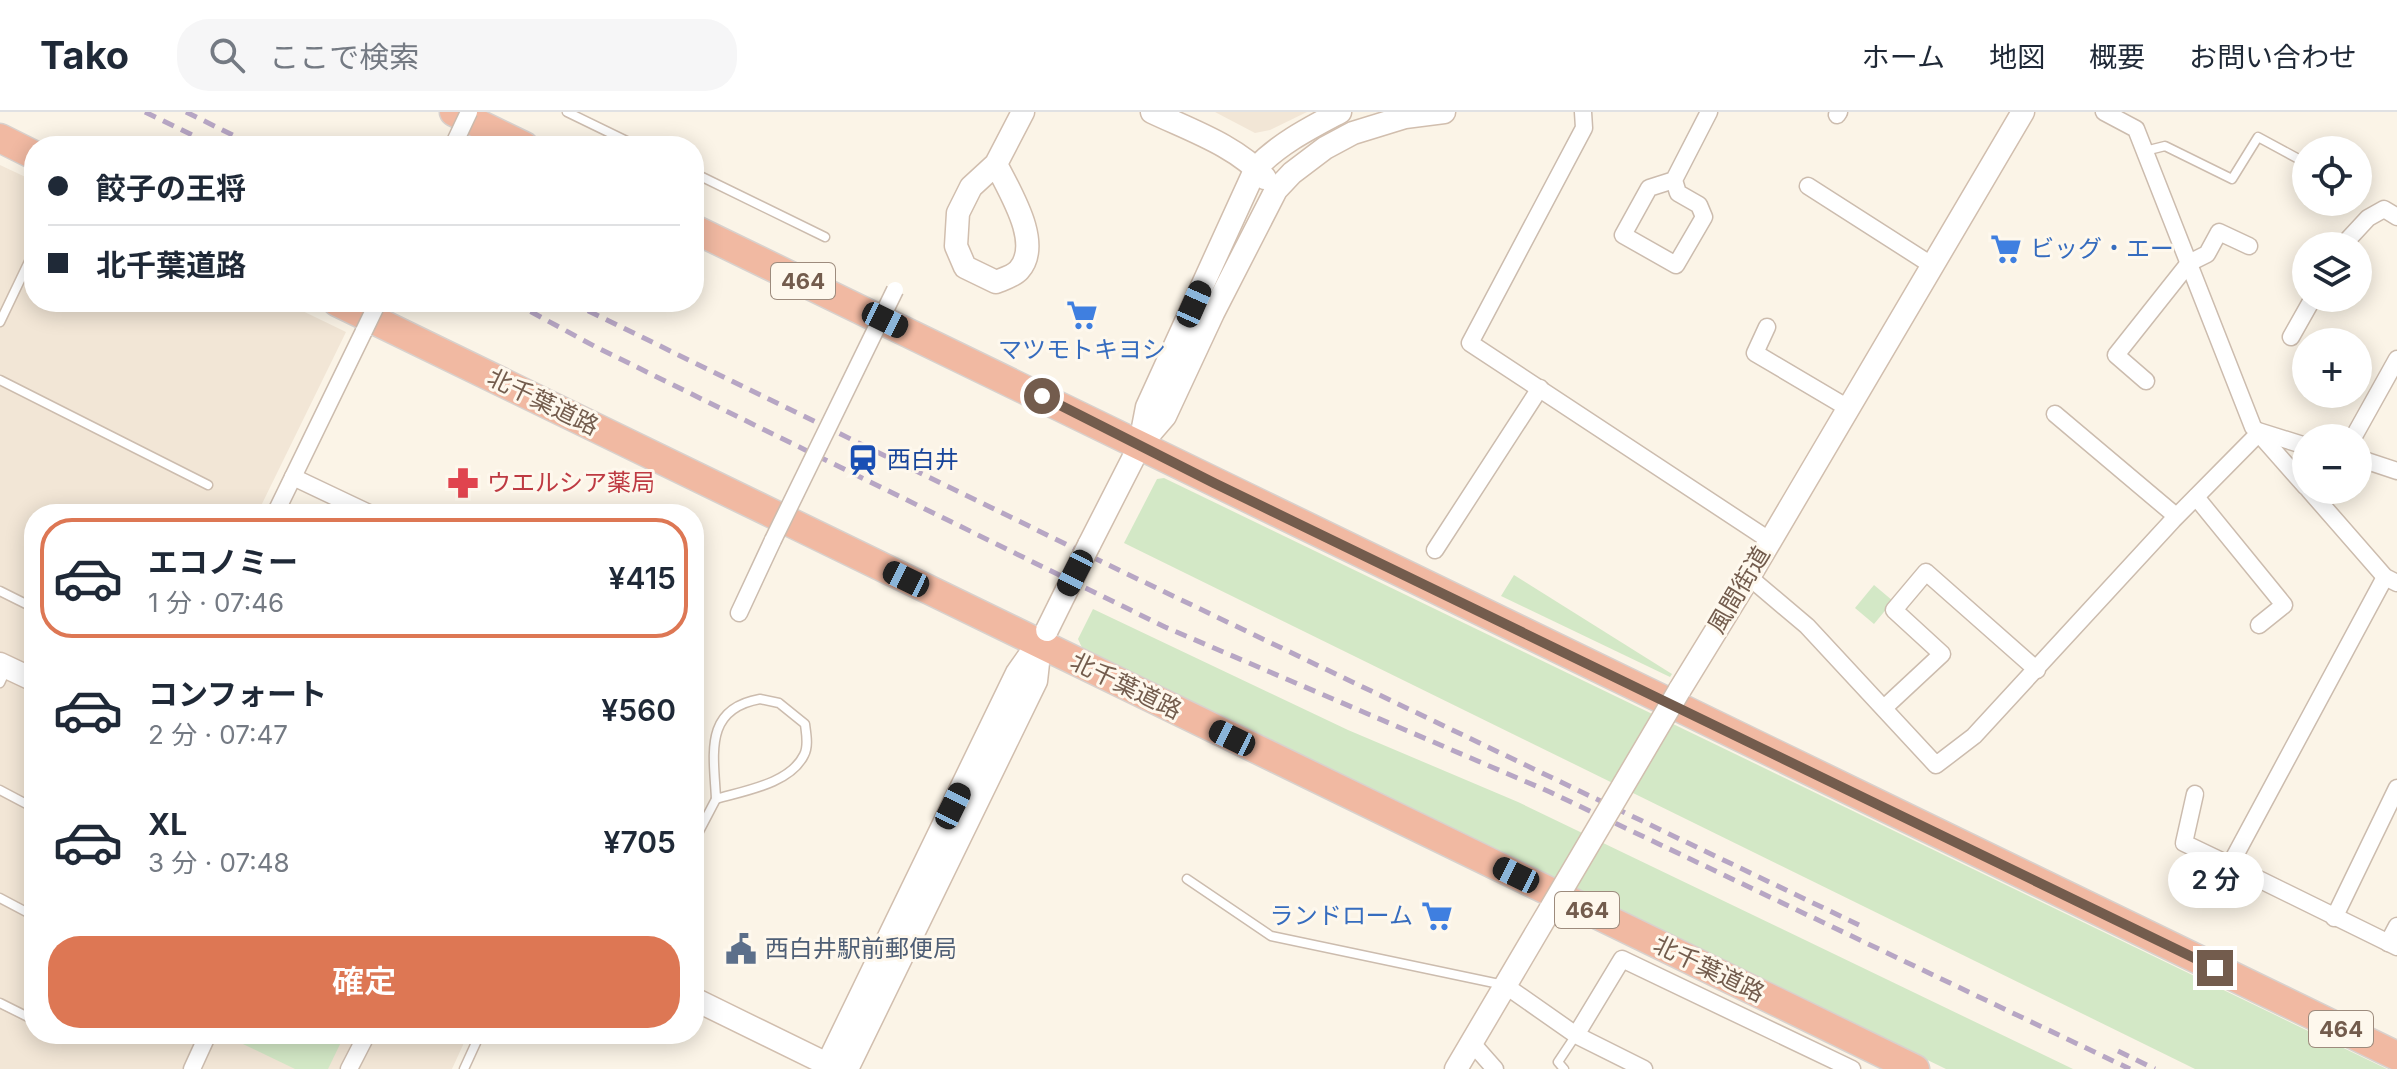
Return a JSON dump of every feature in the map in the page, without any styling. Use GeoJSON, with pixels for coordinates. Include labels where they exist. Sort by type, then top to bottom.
{"type":"FeatureCollection","features":[{"type":"Feature","properties":{"kind":"highway"},"geometry":{"type":"LineString","coordinates":[[454,112],[503,136]]}},
{"type":"Feature","properties":{"kind":"highway"},"geometry":{"type":"LineString","coordinates":[[0,138],[24,150]]}},
{"type":"Feature","properties":{"kind":"highway","name":"464"},"geometry":{"type":"LineString","coordinates":[[704,234],[1136,452],[2397,1056]]}},
{"type":"Feature","properties":{"kind":"highway","name":"北千葉道路"},"geometry":{"type":"LineString","coordinates":[[358,312],[1043,637],[1915,1069]]}},
{"type":"Feature","properties":{"kind":"street"},"geometry":{"type":"LineString","coordinates":[[458,136],[469,112]]}},
{"type":"Feature","properties":{"kind":"street"},"geometry":{"type":"LineString","coordinates":[[996,164],[1022,217],[1028,253],[1018,271],[996,282],[965,267],[956,246],[958,213],[971,187],[996,164],[1023,112]]}},
{"type":"Feature","properties":{"kind":"street"},"geometry":{"type":"LineString","coordinates":[[1152,112],[1217,143],[1256,168],[1276,190]]}},
{"type":"Feature","properties":{"kind":"street"},"geometry":{"type":"LineString","coordinates":[[1136,452],[1147,407],[1256,168],[1280,147],[1340,112]]}},
{"type":"Feature","properties":{"kind":"street"},"geometry":{"type":"LineString","coordinates":[[704,1004],[834,1068],[1036,681],[1043,637],[1136,452],[1165,416],[1276,190],[1292,173],[1325,148],[1353,133],[1405,117],[1444,112]]}},
{"type":"Feature","properties":{"kind":"street"},"geometry":{"type":"LineString","coordinates":[[1583,112],[1584,128],[1470,343],[1769,540]]}},
{"type":"Feature","properties":{"kind":"street"},"geometry":{"type":"LineString","coordinates":[[1674,180],[1649,188],[1623,235],[1676,265],[1704,217],[1699,205],[1678,193],[1674,180],[1709,112]]}},
{"type":"Feature","properties":{"kind":"street","name":"風間街道"},"geometry":{"type":"LineString","coordinates":[[1456,1069],[2023,112]]}},
{"type":"Feature","properties":{"kind":"street"},"geometry":{"type":"LineString","coordinates":[[2104,112],[2136,129],[2258,432],[2292,471]]}},
{"type":"Feature","properties":{"kind":"street"},"geometry":{"type":"LineString","coordinates":[[1808,186],[1933,266]]}},
{"type":"Feature","properties":{"kind":"street"},"geometry":{"type":"LineString","coordinates":[[2355,232],[2368,218],[2384,209],[2397,217]]}},
{"type":"Feature","properties":{"kind":"street"},"geometry":{"type":"LineString","coordinates":[[2146,381],[2116,355],[2189,263],[2207,254],[2219,232],[2249,246]]}},
{"type":"Feature","properties":{"kind":"street"},"geometry":{"type":"LineString","coordinates":[[739,613],[895,290]]}},
{"type":"Feature","properties":{"kind":"street"},"geometry":{"type":"LineString","coordinates":[[280,504],[373,312]]}},
{"type":"Feature","properties":{"kind":"street"},"geometry":{"type":"LineString","coordinates":[[2291,337],[2305,312]]}},
{"type":"Feature","properties":{"kind":"street"},"geometry":{"type":"LineString","coordinates":[[1767,327],[1755,353],[1848,408]]}},
{"type":"Feature","properties":{"kind":"street"},"geometry":{"type":"LineString","coordinates":[[2361,424],[2397,359]]}},
{"type":"Feature","properties":{"kind":"street"},"geometry":{"type":"LineString","coordinates":[[1435,550],[1540,388]]}},
{"type":"Feature","properties":{"kind":"street"},"geometry":{"type":"LineString","coordinates":[[2055,414],[2176,516]]}},
{"type":"Feature","properties":{"kind":"street"},"geometry":{"type":"LineString","coordinates":[[2258,432],[2292,442]]}},
{"type":"Feature","properties":{"kind":"street"},"geometry":{"type":"LineString","coordinates":[[1749,577],[1807,626],[1936,765],[1974,736],[2176,516],[2258,432]]}},
{"type":"Feature","properties":{"kind":"street"},"geometry":{"type":"LineString","coordinates":[[2372,463],[2397,471]]}},
{"type":"Feature","properties":{"kind":"street"},"geometry":{"type":"LineString","coordinates":[[293,477],[350,504]]}},
{"type":"Feature","properties":{"kind":"street"},"geometry":{"type":"LineString","coordinates":[[2196,497],[2284,605],[2259,625]]}},
{"type":"Feature","properties":{"kind":"street"},"geometry":{"type":"LineString","coordinates":[[2230,865],[2391,580],[2322,504]]}},
{"type":"Feature","properties":{"kind":"street"},"geometry":{"type":"LineString","coordinates":[[1884,708],[1942,654],[1894,610],[1926,572],[2037,670]]}},
{"type":"Feature","properties":{"kind":"street"},"geometry":{"type":"LineString","coordinates":[[3,672],[24,677]]}},
{"type":"Feature","properties":{"kind":"street"},"geometry":{"type":"LineString","coordinates":[[2334,918],[2397,788]]}},
{"type":"Feature","properties":{"kind":"street"},"geometry":{"type":"LineString","coordinates":[[2195,794],[2184,843],[2393,945],[2397,926]]}},
{"type":"Feature","properties":{"kind":"street"},"geometry":{"type":"LineString","coordinates":[[1576,1035],[1622,959],[1852,1069]]}},
{"type":"Feature","properties":{"kind":"street"},"geometry":{"type":"LineString","coordinates":[[1506,986],[1576,1035],[1644,1069]]}},
{"type":"Feature","properties":{"kind":"street"},"geometry":{"type":"LineString","coordinates":[[1472,1043],[1495,1069]]}},
{"type":"Feature","properties":{"kind":"street"},"geometry":{"type":"LineString","coordinates":[[192,1069],[203,1044]]}},
{"type":"Feature","properties":{"kind":"street"},"geometry":{"type":"LineString","coordinates":[[349,1069],[362,1044]]}},
{"type":"Feature","properties":{"kind":"lane"},"geometry":{"type":"LineString","coordinates":[[567,112],[616,136]]}},
{"type":"Feature","properties":{"kind":"lane"},"geometry":{"type":"LineString","coordinates":[[2145,151],[2165,146],[2232,179],[2258,137],[2292,155]]}},
{"type":"Feature","properties":{"kind":"lane"},"geometry":{"type":"LineString","coordinates":[[704,178],[825,237]]}},
{"type":"Feature","properties":{"kind":"lane"},"geometry":{"type":"LineString","coordinates":[[0,322],[24,272]]}},
{"type":"Feature","properties":{"kind":"lane"},"geometry":{"type":"LineString","coordinates":[[0,380],[208,485]]}},
{"type":"Feature","properties":{"kind":"lane"},"geometry":{"type":"LineString","coordinates":[[0,591],[24,603]]}},
{"type":"Feature","properties":{"kind":"lane"},"geometry":{"type":"LineString","coordinates":[[704,822],[716,799],[713,744],[719,725],[729,712],[744,702],[760,699],[779,703],[796,714],[805,724],[807,741],[805,754],[794,767],[776,780],[716,799]]}},
{"type":"Feature","properties":{"kind":"lane"},"geometry":{"type":"LineString","coordinates":[[0,790],[24,803]]}},
{"type":"Feature","properties":{"kind":"lane"},"geometry":{"type":"LineString","coordinates":[[1187,879],[1271,936],[1506,986]]}},
{"type":"Feature","properties":{"kind":"lane"},"geometry":{"type":"LineString","coordinates":[[0,898],[24,911]]}},
{"type":"Feature","properties":{"kind":"lane"},"geometry":{"type":"LineString","coordinates":[[0,1003],[24,1015]]}},
{"type":"Feature","properties":{"kind":"lane"},"geometry":{"type":"LineString","coordinates":[[1564,1069],[1558,1062],[1576,1035]]}},
{"type":"Feature","properties":{"kind":"lane"},"geometry":{"type":"LineString","coordinates":[[464,1069],[475,1044]]}},
{"type":"Feature","properties":{"kind":"shaded area"},"geometry":{"type":"Polygon","coordinates":[[[1215,112],[1307,112],[1270,130],[1255,133],[1215,112]]]}},
{"type":"Feature","properties":{"kind":"shaded area"},"geometry":{"type":"Polygon","coordinates":[[[0,165],[24,176],[24,312],[305,312],[346,332],[262,504],[24,504],[24,1044],[463,1044],[452,1069],[0,1069],[0,165]]]}},
{"type":"Feature","properties":{"kind":"green space"},"geometry":{"type":"Polygon","coordinates":[[[1164,478],[2387,1069],[2195,1069],[1124,543],[1157,479],[1164,478]]]}},
{"type":"Feature","properties":{"kind":"green space"},"geometry":{"type":"Polygon","coordinates":[[[1514,575],[1672,674],[1670,677],[1501,596],[1514,575]]]}},
{"type":"Feature","properties":{"kind":"green space"},"geometry":{"type":"Polygon","coordinates":[[[1874,585],[1893,601],[1874,624],[1855,608],[1874,585]]]}},
{"type":"Feature","properties":{"kind":"green space"},"geometry":{"type":"Polygon","coordinates":[[[1093,609],[1348,730],[1518,802],[2073,1069],[1946,1069],[1084,652],[1078,639],[1093,609]]]}},
{"type":"Feature","properties":{"kind":"green space"},"geometry":{"type":"Polygon","coordinates":[[[243,1044],[340,1044],[328,1069],[295,1069],[243,1044]]]}},
{"type":"Feature","properties":{"kind":"railway"},"geometry":{"type":"LineString","coordinates":[[145,112],[194,136]]}},
{"type":"Feature","properties":{"kind":"railway"},"geometry":{"type":"LineString","coordinates":[[186,112],[235,136]]}},
{"type":"Feature","properties":{"kind":"railway"},"geometry":{"type":"LineString","coordinates":[[531,312],[594,346],[1165,627],[1550,792],[2130,1069]]}},
{"type":"Feature","properties":{"kind":"railway"},"geometry":{"type":"LineString","coordinates":[[590,312],[1859,925]]}},
{"type":"Feature","properties":{"kind":"railway"},"geometry":{"type":"LineString","coordinates":[[2118,1051],[2155,1069]]}},
{"type":"Feature","properties":{"kind":"place","name":"ビッグ・エー"},"geometry":{"type":"Point","coordinates":[2006,249]}},
{"type":"Feature","properties":{"kind":"place","name":"マツモトキヨシ"},"geometry":{"type":"Point","coordinates":[1082,315]}},
{"type":"Feature","properties":{"kind":"place","name":"西白井"},"geometry":{"type":"Point","coordinates":[863,460]}},
{"type":"Feature","properties":{"kind":"place","name":"ウエルシア薬局"},"geometry":{"type":"Point","coordinates":[463,483]}},
{"type":"Feature","properties":{"kind":"place","name":"ランドローム"},"geometry":{"type":"Point","coordinates":[1437,916]}},
{"type":"Feature","properties":{"kind":"place","name":"西白井駅前郵便局"},"geometry":{"type":"Point","coordinates":[741,949]}},
{"type":"Feature","properties":{"kind":"route"},"geometry":{"type":"LineString","coordinates":[[1042,396],[1214,483],[2215,968]]}}]}
